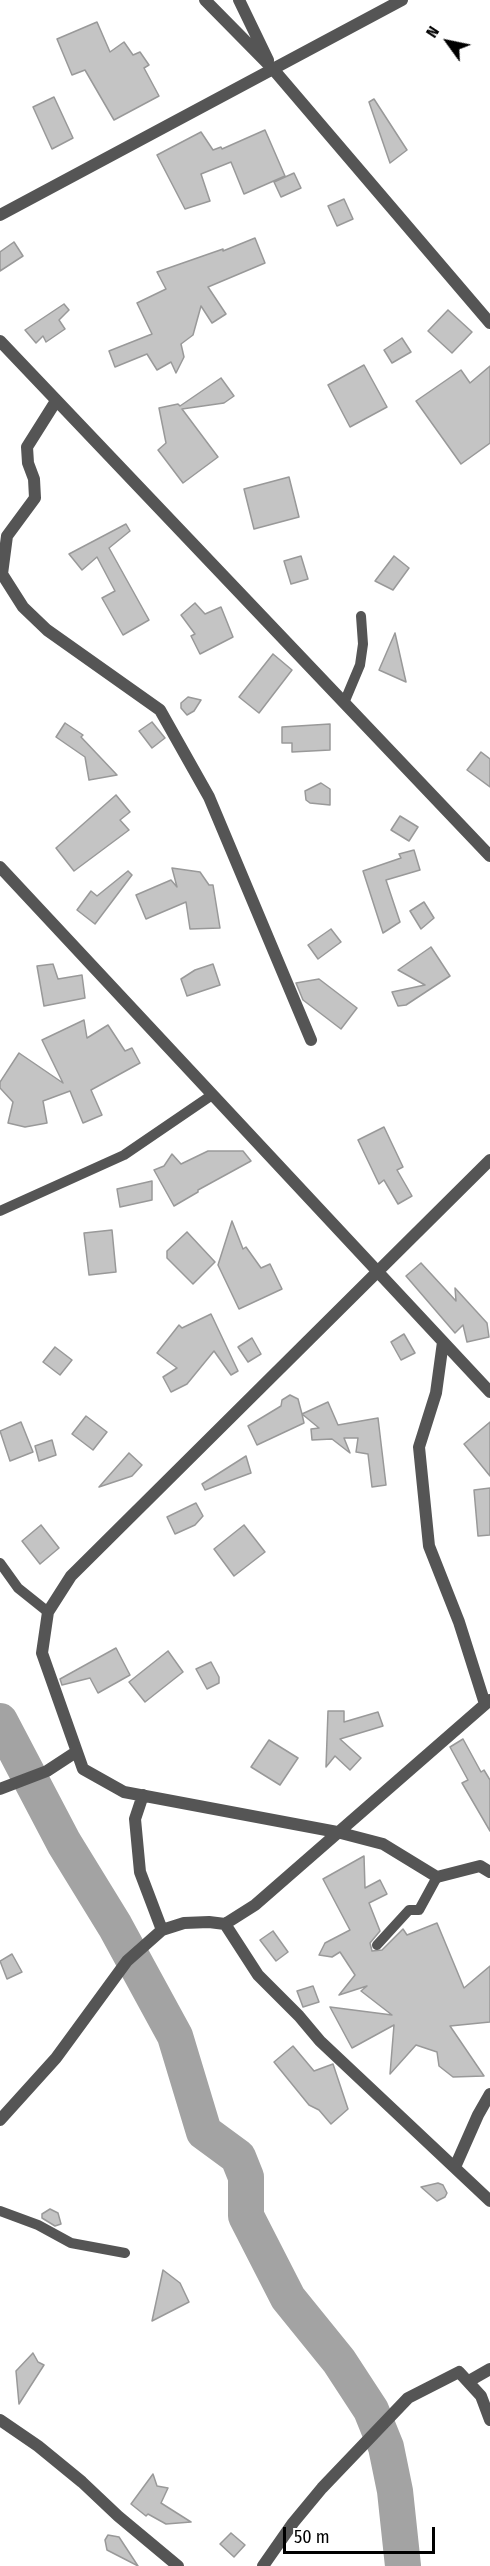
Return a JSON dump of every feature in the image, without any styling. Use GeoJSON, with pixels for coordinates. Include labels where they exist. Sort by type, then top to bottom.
{"type":"FeatureCollection","features":[{"type":"Feature","properties":{"kind":"street"},"geometry":{"type":"LineString","coordinates":[[205,0],[273,69],[488,316]]}},
{"type":"Feature","properties":{"kind":"street"},"geometry":{"type":"LineString","coordinates":[[239,0],[273,69]]}},
{"type":"Feature","properties":{"kind":"street"},"geometry":{"type":"LineString","coordinates":[[0,215],[402,0]]}},
{"type":"Feature","properties":{"kind":"street"},"geometry":{"type":"LineString","coordinates":[[0,341],[490,856]]}},
{"type":"Feature","properties":{"kind":"street"},"geometry":{"type":"LineString","coordinates":[[56,400],[27,447],[35,498],[8,536],[2,574],[23,607],[47,630],[160,710],[209,797],[311,1040]]}},
{"type":"Feature","properties":{"kind":"street"},"geometry":{"type":"LineString","coordinates":[[0,867],[490,1392]]}},
{"type":"Feature","properties":{"kind":"street"},"geometry":{"type":"LineString","coordinates":[[490,1160],[71,1576],[48,1612],[42,1653],[83,1770],[124,1792],[337,1832],[383,1844],[437,1877],[480,1866],[490,1872]]}},
{"type":"Feature","properties":{"kind":"street"},"geometry":{"type":"LineString","coordinates":[[0,2120],[56,2058],[127,1961],[162,1930],[184,1923],[225,1924],[273,1890],[488,1702],[429,1546],[419,1446],[436,1393],[443,1342]]}},
{"type":"Feature","properties":{"kind":"street"},"geometry":{"type":"LineString","coordinates":[[0,1789],[47,1771],[76,1752]]}},
{"type":"Feature","properties":{"kind":"street"},"geometry":{"type":"LineString","coordinates":[[143,1796],[135,1819],[140,1872],[162,1930]]}},
{"type":"Feature","properties":{"kind":"street"},"geometry":{"type":"LineString","coordinates":[[225,1924],[258,1975],[299,2016],[320,2041],[490,2201]]}},
{"type":"Feature","properties":{"kind":"street"},"geometry":{"type":"LineString","coordinates":[[455,2167],[490,2094]]}},
{"type":"Feature","properties":{"kind":"street"},"geometry":{"type":"LineString","coordinates":[[469,2381],[490,2369]]}},
{"type":"Feature","properties":{"kind":"street"},"geometry":{"type":"LineString","coordinates":[[263,2566],[293,2523],[322,2488],[408,2398],[459,2372],[481,2396],[490,2420]]}},
{"type":"Feature","properties":{"kind":"street"},"geometry":{"type":"LineString","coordinates":[[0,2420],[38,2446],[178,2566]]}},
{"type":"Feature","properties":{"kind":"lane"},"geometry":{"type":"LineString","coordinates":[[344,703],[360,665],[363,644],[361,616]]}},
{"type":"Feature","properties":{"kind":"lane"},"geometry":{"type":"LineString","coordinates":[[0,1211],[124,1155],[212,1095]]}},
{"type":"Feature","properties":{"kind":"lane"},"geometry":{"type":"LineString","coordinates":[[0,1563],[18,1588],[48,1612]]}},
{"type":"Feature","properties":{"kind":"lane"},"geometry":{"type":"LineString","coordinates":[[377,1945],[409,1911],[419,1910],[437,1877]]}},
{"type":"Feature","properties":{"kind":"lane"},"geometry":{"type":"LineString","coordinates":[[0,2211],[38,2225],[71,2243],[125,2253]]}},
{"type":"Feature","properties":{"kind":"building"},"geometry":{"type":"Polygon","coordinates":[[[97,22],[110,52],[124,42],[133,55],[140,52],[149,65],[144,68],[159,96],[114,120],[85,70],[72,75],[57,39],[97,22]]]}},
{"type":"Feature","properties":{"kind":"building"},"geometry":{"type":"Polygon","coordinates":[[[54,97],[73,138],[52,149],[33,107],[54,97]]]}},
{"type":"Feature","properties":{"kind":"building"},"geometry":{"type":"Polygon","coordinates":[[[374,99],[407,150],[390,163],[369,102],[374,99]]]}},
{"type":"Feature","properties":{"kind":"building"},"geometry":{"type":"Polygon","coordinates":[[[265,130],[285,176],[244,194],[231,162],[201,174],[210,201],[185,209],[157,155],[201,132],[213,150],[221,147],[222,149],[265,130]]]}},
{"type":"Feature","properties":{"kind":"building"},"geometry":{"type":"Polygon","coordinates":[[[294,173],[301,188],[281,197],[274,182],[294,173]]]}},
{"type":"Feature","properties":{"kind":"building"},"geometry":{"type":"Polygon","coordinates":[[[344,199],[353,219],[337,226],[328,206],[344,199]]]}},
{"type":"Feature","properties":{"kind":"building"},"geometry":{"type":"Polygon","coordinates":[[[255,238],[265,263],[208,287],[226,314],[212,323],[201,306],[193,335],[181,344],[184,357],[176,373],[171,362],[157,370],[147,354],[115,367],[109,351],[152,334],[137,303],[166,289],[157,272],[255,238]]]}},
{"type":"Feature","properties":{"kind":"building"},"geometry":{"type":"Polygon","coordinates":[[[14,242],[23,256],[0,271],[0,252],[14,242]]]}},
{"type":"Feature","properties":{"kind":"building"},"geometry":{"type":"Polygon","coordinates":[[[64,304],[69,310],[59,320],[65,329],[46,342],[43,336],[36,343],[25,330],[64,304]]]}},
{"type":"Feature","properties":{"kind":"building"},"geometry":{"type":"Polygon","coordinates":[[[448,310],[472,332],[452,353],[428,331],[448,310]]]}},
{"type":"Feature","properties":{"kind":"building"},"geometry":{"type":"Polygon","coordinates":[[[402,338],[411,352],[392,363],[384,350],[402,338]]]}},
{"type":"Feature","properties":{"kind":"building"},"geometry":{"type":"Polygon","coordinates":[[[364,365],[387,407],[350,427],[328,385],[364,365]]]}},
{"type":"Feature","properties":{"kind":"building"},"geometry":{"type":"Polygon","coordinates":[[[490,366],[490,443],[461,464],[416,401],[461,370],[470,383],[490,366]]]}},
{"type":"Feature","properties":{"kind":"building"},"geometry":{"type":"Polygon","coordinates":[[[221,378],[234,396],[224,403],[182,409],[218,457],[183,483],[158,450],[166,443],[159,408],[178,404],[180,406],[221,378]]]}},
{"type":"Feature","properties":{"kind":"building"},"geometry":{"type":"Polygon","coordinates":[[[289,477],[299,517],[254,529],[244,489],[289,477]]]}},
{"type":"Feature","properties":{"kind":"building"},"geometry":{"type":"Polygon","coordinates":[[[126,524],[130,531],[109,548],[149,620],[123,635],[102,598],[115,591],[97,557],[82,570],[69,554],[126,524]]]}},
{"type":"Feature","properties":{"kind":"building"},"geometry":{"type":"Polygon","coordinates":[[[301,556],[308,579],[291,584],[284,561],[301,556]]]}},
{"type":"Feature","properties":{"kind":"building"},"geometry":{"type":"Polygon","coordinates":[[[394,556],[409,568],[393,590],[375,581],[394,556]]]}},
{"type":"Feature","properties":{"kind":"building"},"geometry":{"type":"Polygon","coordinates":[[[195,603],[205,614],[221,607],[233,637],[200,654],[191,636],[195,634],[181,615],[195,603]]]}},
{"type":"Feature","properties":{"kind":"building"},"geometry":{"type":"Polygon","coordinates":[[[395,633],[406,682],[379,670],[395,633]]]}},
{"type":"Feature","properties":{"kind":"building"},"geometry":{"type":"Polygon","coordinates":[[[273,654],[292,670],[259,713],[239,697],[273,654]]]}},
{"type":"Feature","properties":{"kind":"building"},"geometry":{"type":"Polygon","coordinates":[[[188,697],[201,700],[194,711],[187,715],[181,708],[181,703],[188,697]]]}},
{"type":"Feature","properties":{"kind":"building"},"geometry":{"type":"Polygon","coordinates":[[[152,722],[165,738],[152,748],[139,731],[152,722]]]}},
{"type":"Feature","properties":{"kind":"building"},"geometry":{"type":"Polygon","coordinates":[[[65,723],[83,735],[81,737],[117,775],[89,780],[85,757],[56,737],[65,723]]]}},
{"type":"Feature","properties":{"kind":"building"},"geometry":{"type":"Polygon","coordinates":[[[330,724],[330,750],[292,752],[292,743],[282,743],[282,727],[330,724]]]}},
{"type":"Feature","properties":{"kind":"building"},"geometry":{"type":"Polygon","coordinates":[[[481,752],[490,759],[490,787],[467,770],[481,752]]]}},
{"type":"Feature","properties":{"kind":"building"},"geometry":{"type":"Polygon","coordinates":[[[321,783],[330,789],[330,805],[310,803],[306,800],[305,791],[321,783]]]}},
{"type":"Feature","properties":{"kind":"building"},"geometry":{"type":"Polygon","coordinates":[[[116,795],[130,812],[120,820],[129,830],[74,871],[56,848],[116,795]]]}},
{"type":"Feature","properties":{"kind":"building"},"geometry":{"type":"Polygon","coordinates":[[[400,816],[418,827],[409,841],[391,830],[400,816]]]}},
{"type":"Feature","properties":{"kind":"building"},"geometry":{"type":"Polygon","coordinates":[[[414,850],[420,870],[386,880],[400,922],[383,933],[363,871],[401,858],[399,854],[414,850]]]}},
{"type":"Feature","properties":{"kind":"building"},"geometry":{"type":"Polygon","coordinates":[[[172,868],[200,872],[209,885],[213,885],[220,928],[190,929],[186,902],[146,919],[136,895],[171,880],[177,887],[172,868]]]}},
{"type":"Feature","properties":{"kind":"building"},"geometry":{"type":"Polygon","coordinates":[[[128,871],[132,875],[95,924],[77,910],[91,891],[97,896],[128,871]]]}},
{"type":"Feature","properties":{"kind":"building"},"geometry":{"type":"Polygon","coordinates":[[[424,902],[434,918],[421,929],[410,911],[424,902]]]}},
{"type":"Feature","properties":{"kind":"building"},"geometry":{"type":"Polygon","coordinates":[[[331,929],[341,942],[318,959],[308,945],[331,929]]]}},
{"type":"Feature","properties":{"kind":"building"},"geometry":{"type":"Polygon","coordinates":[[[431,947],[450,976],[406,1005],[398,1006],[392,992],[425,985],[398,970],[431,947]]]}},
{"type":"Feature","properties":{"kind":"building"},"geometry":{"type":"Polygon","coordinates":[[[53,964],[58,979],[82,975],[85,998],[44,1006],[37,966],[53,964]]]}},
{"type":"Feature","properties":{"kind":"building"},"geometry":{"type":"Polygon","coordinates":[[[213,964],[220,985],[187,996],[181,979],[195,970],[213,964]]]}},
{"type":"Feature","properties":{"kind":"building"},"geometry":{"type":"Polygon","coordinates":[[[319,979],[357,1008],[341,1029],[303,1000],[296,983],[319,979]]]}},
{"type":"Feature","properties":{"kind":"building"},"geometry":{"type":"Polygon","coordinates":[[[84,1020],[87,1038],[108,1025],[125,1051],[132,1048],[140,1063],[91,1090],[102,1115],[83,1123],[70,1091],[43,1101],[47,1123],[25,1127],[8,1123],[13,1102],[0,1088],[0,1082],[19,1053],[63,1083],[42,1040],[84,1020]]]}},
{"type":"Feature","properties":{"kind":"building"},"geometry":{"type":"Polygon","coordinates":[[[384,1127],[403,1167],[397,1170],[412,1196],[398,1204],[384,1180],[379,1184],[358,1140],[384,1127]]]}},
{"type":"Feature","properties":{"kind":"building"},"geometry":{"type":"Polygon","coordinates":[[[208,1151],[243,1151],[251,1161],[174,1206],[154,1170],[164,1166],[172,1154],[181,1164],[208,1151]]]}},
{"type":"Feature","properties":{"kind":"building"},"geometry":{"type":"Polygon","coordinates":[[[152,1181],[152,1200],[120,1207],[117,1189],[152,1181]]]}},
{"type":"Feature","properties":{"kind":"building"},"geometry":{"type":"Polygon","coordinates":[[[232,1221],[243,1249],[246,1247],[261,1268],[270,1264],[282,1289],[239,1309],[218,1265],[232,1221]]]}},
{"type":"Feature","properties":{"kind":"building"},"geometry":{"type":"Polygon","coordinates":[[[112,1230],[116,1272],[89,1275],[84,1233],[112,1230]]]}},
{"type":"Feature","properties":{"kind":"building"},"geometry":{"type":"Polygon","coordinates":[[[187,1232],[215,1262],[193,1284],[167,1258],[167,1251],[187,1232]]]}},
{"type":"Feature","properties":{"kind":"building"},"geometry":{"type":"Polygon","coordinates":[[[421,1263],[456,1301],[455,1288],[487,1323],[489,1337],[467,1342],[463,1325],[455,1333],[406,1276],[421,1263]]]}},
{"type":"Feature","properties":{"kind":"building"},"geometry":{"type":"Polygon","coordinates":[[[211,1314],[238,1371],[231,1375],[214,1351],[187,1384],[171,1392],[163,1377],[177,1368],[157,1353],[179,1325],[182,1328],[211,1314]]]}},
{"type":"Feature","properties":{"kind":"building"},"geometry":{"type":"Polygon","coordinates":[[[404,1334],[415,1353],[401,1360],[391,1342],[404,1334]]]}},
{"type":"Feature","properties":{"kind":"building"},"geometry":{"type":"Polygon","coordinates":[[[252,1338],[261,1354],[248,1362],[238,1347],[252,1338]]]}},
{"type":"Feature","properties":{"kind":"building"},"geometry":{"type":"Polygon","coordinates":[[[55,1347],[72,1360],[60,1375],[43,1362],[55,1347]]]}},
{"type":"Feature","properties":{"kind":"building"},"geometry":{"type":"Polygon","coordinates":[[[290,1395],[298,1399],[304,1423],[257,1445],[248,1426],[281,1406],[282,1400],[290,1395]]]}},
{"type":"Feature","properties":{"kind":"building"},"geometry":{"type":"Polygon","coordinates":[[[328,1402],[338,1425],[378,1418],[386,1485],[372,1487],[368,1454],[356,1452],[358,1438],[344,1438],[350,1453],[332,1439],[312,1440],[311,1429],[319,1428],[302,1414],[328,1402]]]}},
{"type":"Feature","properties":{"kind":"building"},"geometry":{"type":"Polygon","coordinates":[[[86,1416],[107,1432],[93,1450],[72,1434],[86,1416]]]}},
{"type":"Feature","properties":{"kind":"building"},"geometry":{"type":"Polygon","coordinates":[[[21,1422],[33,1452],[10,1461],[0,1431],[21,1422]]]}},
{"type":"Feature","properties":{"kind":"building"},"geometry":{"type":"Polygon","coordinates":[[[490,1422],[490,1476],[464,1444],[490,1422]]]}},
{"type":"Feature","properties":{"kind":"building"},"geometry":{"type":"Polygon","coordinates":[[[52,1440],[56,1455],[39,1461],[35,1446],[52,1440]]]}},
{"type":"Feature","properties":{"kind":"building"},"geometry":{"type":"Polygon","coordinates":[[[129,1453],[142,1465],[132,1476],[99,1487],[129,1453]]]}},
{"type":"Feature","properties":{"kind":"building"},"geometry":{"type":"Polygon","coordinates":[[[246,1456],[251,1473],[205,1490],[202,1484],[246,1456]]]}},
{"type":"Feature","properties":{"kind":"building"},"geometry":{"type":"Polygon","coordinates":[[[490,1488],[490,1535],[478,1536],[474,1490],[490,1488]]]}},
{"type":"Feature","properties":{"kind":"building"},"geometry":{"type":"Polygon","coordinates":[[[196,1503],[203,1516],[195,1525],[175,1534],[167,1517],[196,1503]]]}},
{"type":"Feature","properties":{"kind":"building"},"geometry":{"type":"Polygon","coordinates":[[[41,1525],[59,1548],[40,1564],[22,1541],[41,1525]]]}},
{"type":"Feature","properties":{"kind":"building"},"geometry":{"type":"Polygon","coordinates":[[[244,1525],[265,1552],[234,1576],[214,1549],[244,1525]]]}},
{"type":"Feature","properties":{"kind":"building"},"geometry":{"type":"Polygon","coordinates":[[[116,1648],[130,1675],[98,1693],[90,1678],[62,1685],[60,1679],[116,1648]]]}},
{"type":"Feature","properties":{"kind":"building"},"geometry":{"type":"Polygon","coordinates":[[[168,1651],[183,1672],[145,1702],[129,1682],[168,1651]]]}},
{"type":"Feature","properties":{"kind":"building"},"geometry":{"type":"Polygon","coordinates":[[[211,1662],[219,1677],[219,1683],[207,1689],[196,1669],[211,1662]]]}},
{"type":"Feature","properties":{"kind":"building"},"geometry":{"type":"Polygon","coordinates":[[[328,1711],[344,1711],[344,1722],[378,1712],[383,1726],[340,1739],[361,1758],[350,1770],[335,1756],[326,1767],[328,1711]]]}},
{"type":"Feature","properties":{"kind":"building"},"geometry":{"type":"Polygon","coordinates":[[[463,1739],[481,1772],[484,1770],[490,1780],[490,1831],[462,1783],[468,1780],[450,1747],[463,1739]]]}},
{"type":"Feature","properties":{"kind":"building"},"geometry":{"type":"Polygon","coordinates":[[[269,1740],[298,1758],[280,1785],[251,1767],[269,1740]]]}},
{"type":"Feature","properties":{"kind":"building"},"geometry":{"type":"Polygon","coordinates":[[[364,1856],[365,1888],[380,1880],[387,1894],[369,1903],[380,1931],[370,1943],[372,1951],[382,1950],[403,1929],[407,1935],[437,1923],[464,1988],[490,1966],[490,2022],[450,2026],[484,2076],[453,2077],[439,2066],[437,2052],[416,2045],[390,2074],[394,2025],[352,2048],[330,2007],[392,2015],[361,1991],[367,1986],[339,1995],[355,1975],[340,1952],[332,1957],[319,1955],[325,1943],[350,1930],[323,1879],[364,1856]]]}},
{"type":"Feature","properties":{"kind":"building"},"geometry":{"type":"Polygon","coordinates":[[[273,1931],[288,1952],[276,1961],[260,1940],[273,1931]]]}},
{"type":"Feature","properties":{"kind":"building"},"geometry":{"type":"Polygon","coordinates":[[[12,1954],[22,1972],[7,1979],[0,1961],[12,1954]]]}},
{"type":"Feature","properties":{"kind":"building"},"geometry":{"type":"Polygon","coordinates":[[[313,1986],[319,2002],[303,2007],[297,1991],[313,1986]]]}},
{"type":"Feature","properties":{"kind":"building"},"geometry":{"type":"Polygon","coordinates":[[[293,2046],[314,2071],[333,2064],[348,2109],[331,2124],[319,2110],[309,2105],[274,2062],[293,2046]]]}},
{"type":"Feature","properties":{"kind":"building"},"geometry":{"type":"Polygon","coordinates":[[[438,2183],[443,2185],[447,2193],[445,2197],[437,2201],[421,2187],[438,2183]]]}},
{"type":"Feature","properties":{"kind":"building"},"geometry":{"type":"Polygon","coordinates":[[[50,2209],[58,2213],[61,2224],[55,2226],[42,2218],[42,2214],[50,2209]]]}},
{"type":"Feature","properties":{"kind":"building"},"geometry":{"type":"Polygon","coordinates":[[[163,2270],[180,2283],[189,2302],[152,2321],[163,2270]]]}},
{"type":"Feature","properties":{"kind":"building"},"geometry":{"type":"Polygon","coordinates":[[[33,2353],[38,2362],[44,2365],[19,2404],[16,2371],[33,2353]]]}},
{"type":"Feature","properties":{"kind":"building"},"geometry":{"type":"Polygon","coordinates":[[[153,2474],[157,2486],[168,2488],[161,2503],[191,2522],[166,2524],[148,2514],[146,2516],[131,2504],[153,2474]]]}},
{"type":"Feature","properties":{"kind":"building"},"geometry":{"type":"Polygon","coordinates":[[[231,2533],[245,2545],[234,2557],[220,2544],[231,2533]]]}},
{"type":"Feature","properties":{"kind":"building"},"geometry":{"type":"Polygon","coordinates":[[[108,2535],[119,2537],[138,2566],[107,2550],[105,2540],[108,2535]]]}},
{"type":"Feature","properties":{"kind":"waterway"},"geometry":{"type":"LineString","coordinates":[[0,1721],[64,1843],[115,1926],[175,2036],[204,2132],[238,2157],[246,2177],[246,2216],[288,2298],[339,2361],[371,2410],[386,2447],[395,2491],[403,2566]]}}]}
